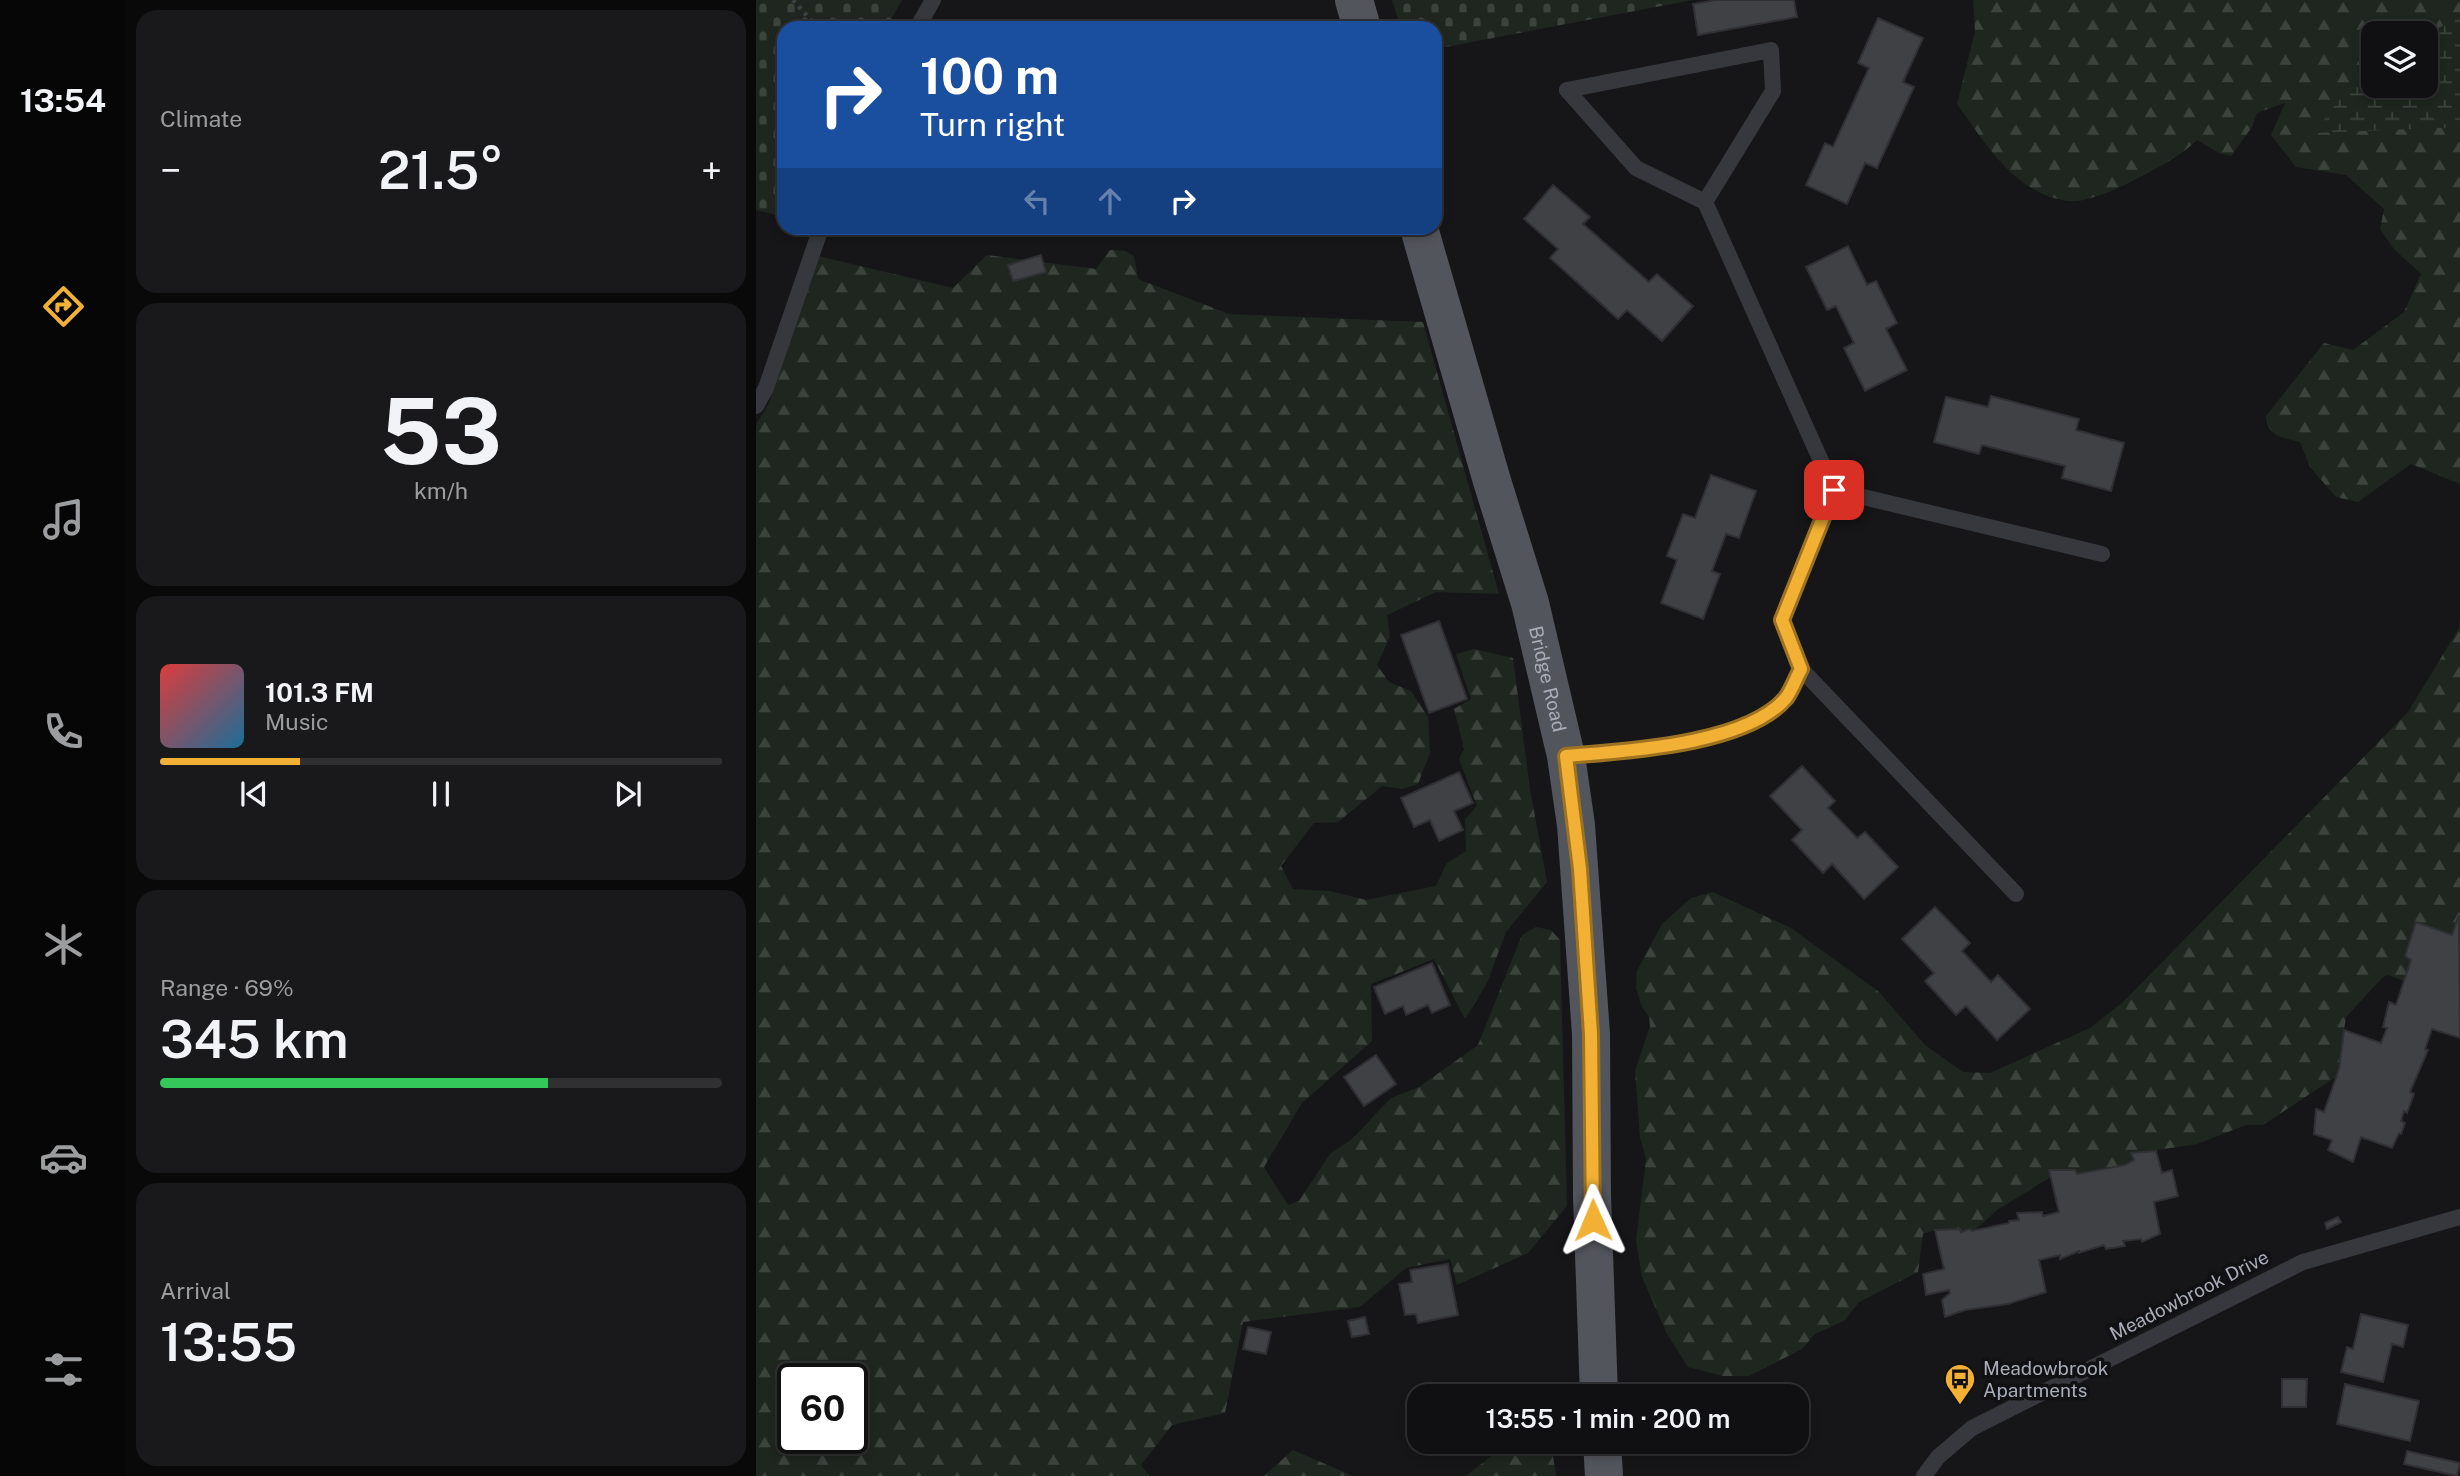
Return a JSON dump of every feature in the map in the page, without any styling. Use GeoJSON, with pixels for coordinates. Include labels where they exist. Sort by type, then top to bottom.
{"type":"FeatureCollection","features":[{"type":"Feature","properties":{"kind":"main road"},"geometry":{"type":"LineString","coordinates":[[1354,0],[1360,21]]}},
{"type":"Feature","properties":{"kind":"main road","name":"Bridge Road"},"geometry":{"type":"LineString","coordinates":[[1421,235],[1530,603],[1566,756],[1578,852],[1591,1034],[1592,1196],[1599,1384]]}},
{"type":"Feature","properties":{"kind":"main road"},"geometry":{"type":"LineString","coordinates":[[1603,1454],[1604,1476]]}},
{"type":"Feature","properties":{"kind":"lane"},"geometry":{"type":"LineString","coordinates":[[921,21],[933,0]]}},
{"type":"Feature","properties":{"kind":"lane"},"geometry":{"type":"LineString","coordinates":[[1705,202],[1773,91],[1771,50],[1567,90],[1636,168],[1705,202],[1834,490],[1782,620],[1801,669],[2016,894]]}},
{"type":"Feature","properties":{"kind":"lane"},"geometry":{"type":"LineString","coordinates":[[756,406],[766,388],[819,235]]}},
{"type":"Feature","properties":{"kind":"lane"},"geometry":{"type":"LineString","coordinates":[[1834,490],[2102,554]]}},
{"type":"Feature","properties":{"kind":"lane"},"geometry":{"type":"LineString","coordinates":[[1566,756],[1610,753],[1709,739],[1756,721],[1786,698],[1801,669]]}},
{"type":"Feature","properties":{"kind":"lane","name":"Meadowbrook Drive"},"geometry":{"type":"LineString","coordinates":[[1924,1476],[1938,1457],[1972,1428],[2303,1262],[2460,1217]]}},
{"type":"Feature","properties":{"kind":"path"},"geometry":{"type":"LineString","coordinates":[[793,0],[812,21]]}},
{"type":"Feature","properties":{"kind":"green space"},"geometry":{"type":"Polygon","coordinates":[[[756,0],[902,0],[890,21],[777,21],[777,215],[756,210],[756,0]]]}},
{"type":"Feature","properties":{"kind":"green space"},"geometry":{"type":"Polygon","coordinates":[[[1392,0],[1693,0],[1442,48],[1442,21],[1399,21],[1392,0]]]}},
{"type":"Feature","properties":{"kind":"green space"},"geometry":{"type":"Polygon","coordinates":[[[1973,0],[2460,0],[2460,484],[2411,464],[2358,502],[2336,497],[2310,467],[2300,442],[2277,435],[2269,428],[2266,416],[2324,343],[2353,350],[2404,312],[2421,274],[2394,249],[2380,229],[2384,209],[2346,175],[2296,167],[2271,135],[2285,103],[2257,113],[2252,127],[2231,156],[2219,153],[2197,140],[2184,152],[2123,186],[2075,201],[2048,196],[2017,177],[2003,165],[1957,104],[1975,31],[1973,0]]]}},
{"type":"Feature","properties":{"kind":"green space"},"geometry":{"type":"Polygon","coordinates":[[[2460,16],[2460,127],[2314,133],[2361,71],[2361,98],[2438,98],[2438,28],[2460,16]]]}},
{"type":"Feature","properties":{"kind":"green space"},"geometry":{"type":"Polygon","coordinates":[[[1110,250],[1125,251],[1134,256],[1138,279],[1229,314],[1423,322],[1499,594],[1436,592],[1387,615],[1390,637],[1377,665],[1389,682],[1411,691],[1428,717],[1430,753],[1418,784],[1402,789],[1382,786],[1338,822],[1314,823],[1281,866],[1293,889],[1330,891],[1366,900],[1436,886],[1447,863],[1466,851],[1465,819],[1477,806],[1459,759],[1464,749],[1454,709],[1471,699],[1456,654],[1474,649],[1513,658],[1530,789],[1547,882],[1506,932],[1487,983],[1465,1019],[1434,959],[1371,984],[1372,1041],[1302,1103],[1264,1167],[1288,1205],[1299,1201],[1330,1154],[1352,1139],[1391,1098],[1419,1087],[1478,1045],[1522,935],[1536,927],[1551,930],[1560,940],[1567,1206],[1528,1253],[1457,1285],[1450,1259],[1406,1268],[1360,1307],[1243,1322],[1225,1413],[1172,1425],[1141,1465],[1149,1476],[756,1476],[756,425],[769,403],[818,256],[953,288],[987,255],[1096,269],[1110,250]]]}},
{"type":"Feature","properties":{"kind":"green space"},"geometry":{"type":"Polygon","coordinates":[[[2460,620],[2460,916],[2452,935],[2416,922],[2406,955],[2411,960],[2404,981],[2388,975],[2383,977],[2346,1017],[2337,1076],[2263,1125],[2246,1125],[2197,1144],[2131,1154],[2134,1160],[2125,1165],[2077,1174],[2075,1170],[2050,1170],[2051,1177],[1997,1210],[1975,1230],[1935,1230],[1923,1234],[1918,1272],[1859,1302],[1844,1321],[1815,1334],[1802,1349],[1749,1376],[1723,1376],[1688,1367],[1667,1334],[1642,1277],[1636,1241],[1646,1159],[1640,1137],[1635,1071],[1650,1026],[1649,1017],[1642,1007],[1636,988],[1637,971],[1662,924],[1691,898],[1713,892],[1791,928],[1878,991],[1925,1045],[1963,1072],[1990,1073],[2090,1028],[2123,1002],[2408,712],[2459,628],[2460,620]]]}},
{"type":"Feature","properties":{"kind":"green space"},"geometry":{"type":"Polygon","coordinates":[[[1293,1450],[1353,1476],[1264,1476],[1293,1450]]]}},
{"type":"Feature","properties":{"kind":"green space"},"geometry":{"type":"Polygon","coordinates":[[[1494,1454],[1553,1454],[1556,1476],[1466,1476],[1494,1454]]]}},
{"type":"Feature","properties":{"kind":"building"},"geometry":{"type":"Polygon","coordinates":[[[1716,0],[1794,0],[1797,17],[1698,35],[1693,4],[1716,0]]]}},
{"type":"Feature","properties":{"kind":"building"},"geometry":{"type":"Polygon","coordinates":[[[1878,18],[1923,38],[1903,82],[1914,87],[1877,168],[1865,163],[1847,204],[1806,185],[1825,143],[1833,147],[1869,68],[1858,63],[1878,18]]]}},
{"type":"Feature","properties":{"kind":"building"},"geometry":{"type":"Polygon","coordinates":[[[1553,185],[1590,217],[1583,224],[1649,282],[1657,274],[1693,306],[1662,341],[1627,310],[1618,319],[1550,258],[1558,249],[1524,219],[1553,185]]]}},
{"type":"Feature","properties":{"kind":"building"},"geometry":{"type":"Polygon","coordinates":[[[1848,246],[1867,285],[1876,281],[1897,323],[1886,329],[1907,370],[1865,391],[1844,348],[1854,343],[1836,306],[1827,310],[1806,267],[1848,246]]]}},
{"type":"Feature","properties":{"kind":"building"},"geometry":{"type":"Polygon","coordinates":[[[1041,255],[1046,272],[1013,281],[1008,265],[1041,255]]]}},
{"type":"Feature","properties":{"kind":"building"},"geometry":{"type":"Polygon","coordinates":[[[1991,396],[2079,419],[2076,430],[2124,443],[2111,491],[2062,478],[2065,466],[1982,445],[1979,454],[1934,442],[1946,397],[1988,407],[1991,396]]]}},
{"type":"Feature","properties":{"kind":"building"},"geometry":{"type":"Polygon","coordinates":[[[1711,475],[1756,491],[1739,538],[1726,534],[1712,571],[1720,574],[1703,619],[1661,603],[1677,560],[1667,556],[1683,514],[1695,518],[1711,475]]]}},
{"type":"Feature","properties":{"kind":"building"},"geometry":{"type":"Polygon","coordinates":[[[1439,621],[1467,699],[1429,713],[1401,635],[1439,621]]]}},
{"type":"Feature","properties":{"kind":"building"},"geometry":{"type":"Polygon","coordinates":[[[1802,766],[1835,801],[1828,808],[1857,838],[1865,832],[1898,867],[1864,899],[1832,864],[1823,873],[1792,840],[1802,830],[1770,796],[1802,766]]]}},
{"type":"Feature","properties":{"kind":"building"},"geometry":{"type":"Polygon","coordinates":[[[1459,772],[1473,803],[1454,811],[1463,830],[1439,841],[1430,820],[1414,827],[1401,798],[1459,772]]]}},
{"type":"Feature","properties":{"kind":"building"},"geometry":{"type":"Polygon","coordinates":[[[1935,907],[1970,943],[1962,951],[1991,982],[1998,975],[2030,1009],[1997,1040],[1966,1006],[1956,1015],[1925,981],[1934,973],[1902,939],[1935,907]]]}},
{"type":"Feature","properties":{"kind":"building"},"geometry":{"type":"Polygon","coordinates":[[[2459,915],[2460,1038],[2432,1029],[2425,1049],[2428,1050],[2410,1092],[2414,1094],[2401,1121],[2405,1123],[2392,1148],[2361,1137],[2353,1162],[2328,1150],[2332,1140],[2314,1134],[2316,1109],[2324,1112],[2339,1069],[2344,1030],[2381,1043],[2387,1028],[2383,1027],[2389,1002],[2396,1005],[2411,960],[2405,956],[2416,922],[2452,935],[2459,915]]]}},
{"type":"Feature","properties":{"kind":"building"},"geometry":{"type":"Polygon","coordinates":[[[1432,963],[1450,1005],[1432,1013],[1428,1005],[1406,1015],[1403,1006],[1385,1014],[1374,987],[1432,963]]]}},
{"type":"Feature","properties":{"kind":"building"},"geometry":{"type":"Polygon","coordinates":[[[1376,1055],[1396,1084],[1364,1106],[1344,1077],[1376,1055]]]}},
{"type":"Feature","properties":{"kind":"building"},"geometry":{"type":"Polygon","coordinates":[[[2156,1151],[2162,1173],[2172,1170],[2178,1196],[2154,1202],[2160,1234],[2142,1242],[2141,1239],[2123,1241],[2125,1246],[2106,1249],[2104,1245],[2060,1259],[2060,1255],[2039,1260],[2046,1292],[2008,1304],[1965,1310],[1945,1317],[1942,1300],[1950,1293],[1949,1290],[1926,1295],[1923,1274],[1944,1269],[1935,1230],[1972,1231],[2019,1220],[2017,1213],[2042,1212],[2043,1216],[2059,1212],[2049,1170],[2075,1170],[2077,1174],[2125,1165],[2134,1160],[2131,1153],[2156,1151]]]}},
{"type":"Feature","properties":{"kind":"building"},"geometry":{"type":"Polygon","coordinates":[[[2338,1217],[2341,1222],[2327,1229],[2325,1223],[2338,1217]]]}},
{"type":"Feature","properties":{"kind":"building"},"geometry":{"type":"Polygon","coordinates":[[[1448,1264],[1458,1315],[1418,1323],[1416,1314],[1405,1315],[1399,1284],[1412,1282],[1410,1270],[1448,1264]]]}},
{"type":"Feature","properties":{"kind":"building"},"geometry":{"type":"Polygon","coordinates":[[[2361,1314],[2408,1325],[2403,1347],[2392,1344],[2383,1382],[2341,1372],[2347,1347],[2353,1349],[2361,1314]]]}},
{"type":"Feature","properties":{"kind":"building"},"geometry":{"type":"Polygon","coordinates":[[[1365,1317],[1369,1334],[1352,1337],[1348,1321],[1365,1317]]]}},
{"type":"Feature","properties":{"kind":"building"},"geometry":{"type":"Polygon","coordinates":[[[1248,1327],[1271,1332],[1266,1354],[1243,1349],[1248,1327]]]}},
{"type":"Feature","properties":{"kind":"building"},"geometry":{"type":"Polygon","coordinates":[[[2282,1379],[2307,1379],[2306,1407],[2282,1407],[2282,1379]]]}},
{"type":"Feature","properties":{"kind":"building"},"geometry":{"type":"Polygon","coordinates":[[[2345,1384],[2419,1401],[2410,1441],[2337,1424],[2345,1384]]]}},
{"type":"Feature","properties":{"kind":"building"},"geometry":{"type":"Polygon","coordinates":[[[2407,1451],[2460,1463],[2457,1476],[2404,1464],[2407,1451]]]}},
{"type":"Feature","properties":{"kind":"place","name":"Meadowbrook Apartments"},"geometry":{"type":"Point","coordinates":[1960,1406]}},
{"type":"Feature","properties":{"kind":"route"},"geometry":{"type":"LineString","coordinates":[[1593,1220],[1591,1034],[1580,869],[1566,756],[1610,753],[1709,739],[1756,721],[1786,698],[1801,669],[1782,620],[1834,490]]}}]}
